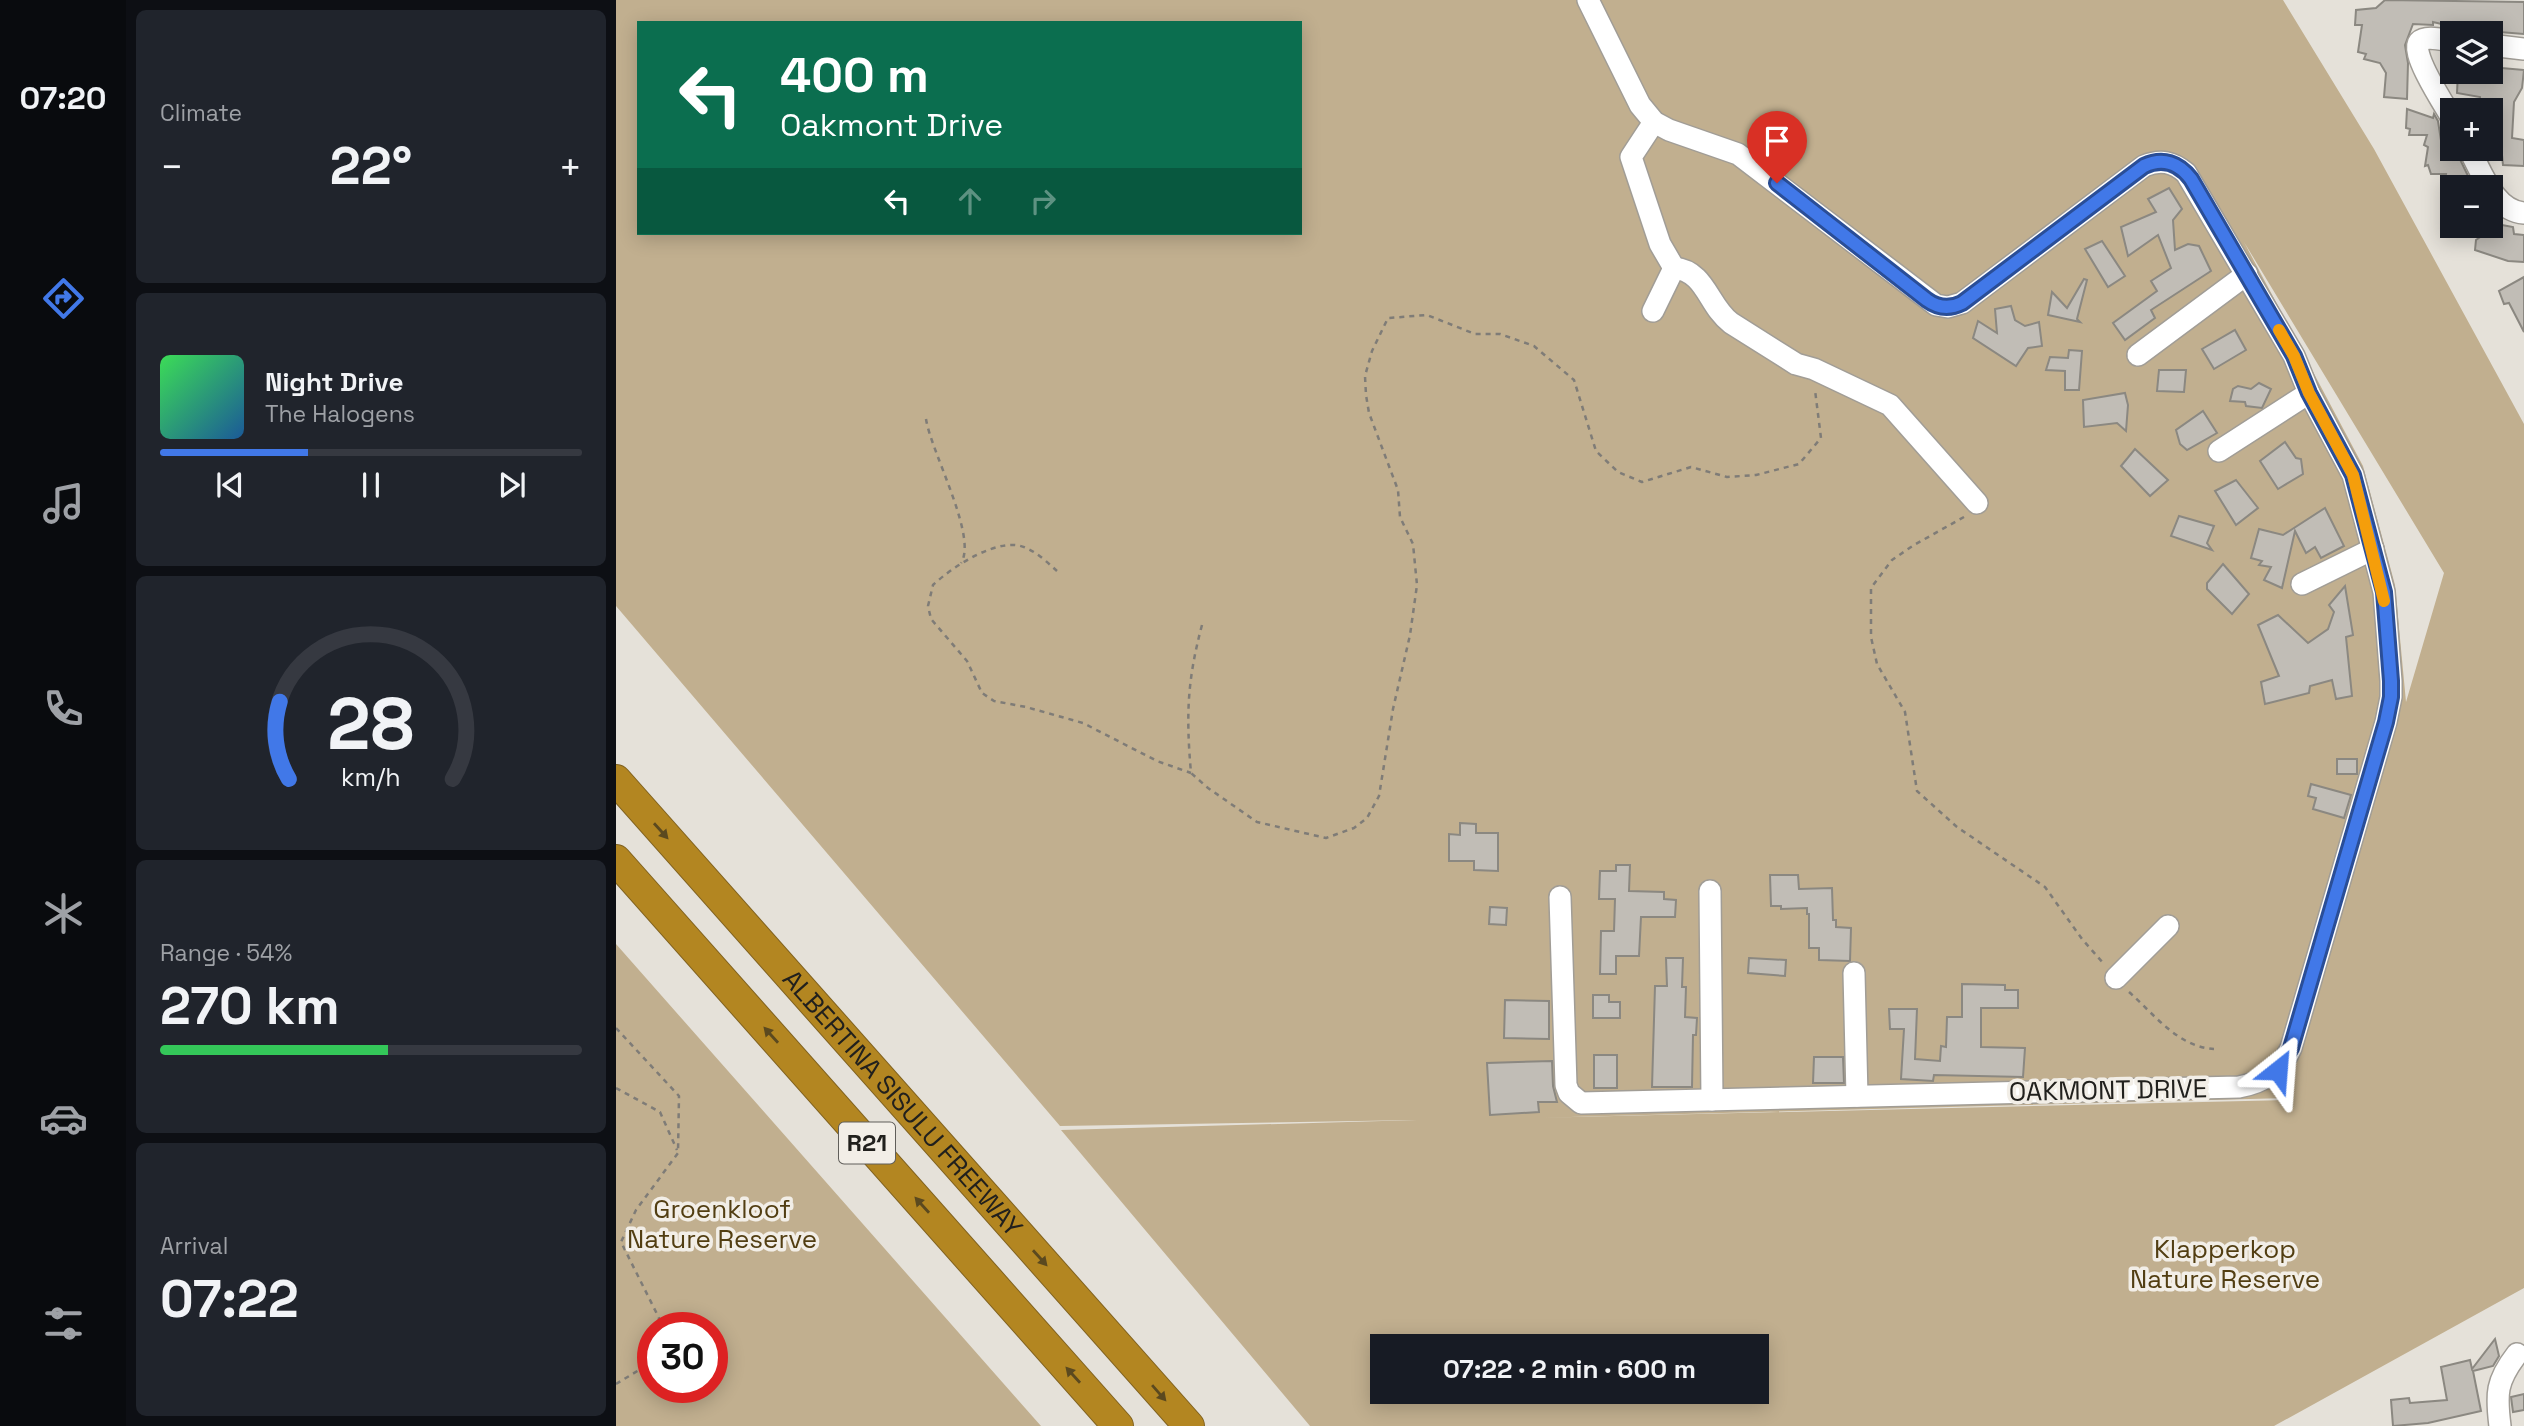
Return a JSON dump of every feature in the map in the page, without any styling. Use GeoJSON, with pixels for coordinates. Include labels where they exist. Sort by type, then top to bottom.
{"type":"FeatureCollection","features":[{"type":"Feature","properties":{"kind":"highway","name":"ALBERTINA SISULU FREEWAY"},"geometry":{"type":"LineString","coordinates":[[616,780],[1188,1426]]}},
{"type":"Feature","properties":{"kind":"highway","name":"ALBERTINA SISULU FREEWAY"},"geometry":{"type":"LineString","coordinates":[[616,860],[1118,1426]]}},
{"type":"Feature","properties":{"kind":"street"},"geometry":{"type":"LineString","coordinates":[[1588,0],[1640,105],[1654,122],[1631,157],[1660,244],[1674,268]]}},
{"type":"Feature","properties":{"kind":"street"},"geometry":{"type":"LineString","coordinates":[[2440,40],[2425,39],[2418,43],[2417,47],[2418,59],[2440,98]]}},
{"type":"Feature","properties":{"kind":"street"},"geometry":{"type":"LineString","coordinates":[[2503,47],[2524,49]]}},
{"type":"Feature","properties":{"kind":"street","name":"OAKMONT DRIVE"},"geometry":{"type":"LineString","coordinates":[[1560,897],[1565,1080],[1569,1093],[1577,1101],[1587,1103],[2239,1087],[2262,1081],[2278,1070],[2291,1048],[2389,710],[2391,681],[2384,592],[2353,475],[2309,393],[2294,356],[2186,173],[2176,165],[2157,162],[2144,166],[1962,303],[1948,307],[1936,306],[1738,153],[1669,130],[1654,122]]}},
{"type":"Feature","properties":{"kind":"street"},"geometry":{"type":"LineString","coordinates":[[2476,161],[2495,197],[2511,212],[2524,213]]}},
{"type":"Feature","properties":{"kind":"street"},"geometry":{"type":"LineString","coordinates":[[1653,311],[1674,268]]}},
{"type":"Feature","properties":{"kind":"street"},"geometry":{"type":"LineString","coordinates":[[1674,268],[1682,269],[1700,280],[1722,316],[1796,364],[1815,369],[1890,405],[1977,503]]}},
{"type":"Feature","properties":{"kind":"street"},"geometry":{"type":"LineString","coordinates":[[2138,355],[2247,274]]}},
{"type":"Feature","properties":{"kind":"street"},"geometry":{"type":"LineString","coordinates":[[2219,451],[2309,393]]}},
{"type":"Feature","properties":{"kind":"street"},"geometry":{"type":"LineString","coordinates":[[2302,584],[2373,550]]}},
{"type":"Feature","properties":{"kind":"street"},"geometry":{"type":"LineString","coordinates":[[1710,891],[1712,1100]]}},
{"type":"Feature","properties":{"kind":"street"},"geometry":{"type":"LineString","coordinates":[[2116,978],[2168,926]]}},
{"type":"Feature","properties":{"kind":"street"},"geometry":{"type":"LineString","coordinates":[[1854,973],[1857,1096]]}},
{"type":"Feature","properties":{"kind":"street"},"geometry":{"type":"LineString","coordinates":[[2500,1426],[2497,1401],[2500,1380],[2517,1354]]}},
{"type":"Feature","properties":{"kind":"path"},"geometry":{"type":"LineString","coordinates":[[1057,571],[1024,546],[1010,545],[996,547],[960,565],[933,585],[928,606],[931,619],[967,661],[982,693],[994,701],[1083,723],[1157,761],[1191,773],[1257,822],[1326,838],[1354,828],[1367,818],[1379,796],[1393,709],[1409,644],[1417,585],[1413,544],[1400,517],[1398,490],[1369,412],[1366,395],[1365,376],[1372,351],[1388,318],[1427,315],[1475,334],[1500,334],[1534,346],[1574,380],[1596,450],[1618,472],[1642,482],[1690,467],[1727,477],[1756,475],[1799,464],[1821,438],[1815,391],[1796,364]]}},
{"type":"Feature","properties":{"kind":"path"},"geometry":{"type":"LineString","coordinates":[[926,419],[929,438],[949,486],[964,535],[965,557],[960,565]]}},
{"type":"Feature","properties":{"kind":"path"},"geometry":{"type":"LineString","coordinates":[[1977,503],[1966,516],[1892,560],[1871,588],[1871,637],[1877,664],[1905,712],[1917,791],[1957,827],[2045,887],[2082,939],[2116,978],[2169,1030],[2186,1043],[2202,1049],[2214,1049]]}},
{"type":"Feature","properties":{"kind":"path"},"geometry":{"type":"LineString","coordinates":[[1191,773],[1188,689],[1202,625]]}},
{"type":"Feature","properties":{"kind":"path"},"geometry":{"type":"LineString","coordinates":[[616,1028],[679,1096],[678,1153],[636,1210],[621,1242],[656,1312]]}},
{"type":"Feature","properties":{"kind":"path"},"geometry":{"type":"LineString","coordinates":[[616,1088],[660,1112],[678,1153]]}},
{"type":"Feature","properties":{"kind":"path"},"geometry":{"type":"LineString","coordinates":[[616,1384],[637,1371]]}},
{"type":"Feature","properties":{"kind":"green space","name":"Klapperkop Nature Reserve"},"geometry":{"type":"Polygon","coordinates":[[[616,0],[2283,0],[2374,149],[2524,424],[2524,1288],[2274,1426],[1310,1426],[1061,1130],[1417,1120],[1060,1126],[616,606],[616,0]],[[2244,242],[2363,466],[2395,585],[2406,702],[2444,573],[2244,242]],[[2289,1098],[1532,1118],[2289,1100],[2289,1098]]]}},
{"type":"Feature","properties":{"kind":"green space","name":"Groenkloof Nature Reserve"},"geometry":{"type":"Polygon","coordinates":[[[616,944],[1041,1426],[616,1426],[616,944]]]}},
{"type":"Feature","properties":{"kind":"building"},"geometry":{"type":"Polygon","coordinates":[[[2385,0],[2524,2],[2524,34],[2503,32],[2503,21],[2413,24],[2405,45],[2408,63],[2407,99],[2384,97],[2386,73],[2380,63],[2364,59],[2366,54],[2358,52],[2362,25],[2355,25],[2356,10],[2376,8],[2385,0]]]}},
{"type":"Feature","properties":{"kind":"building"},"geometry":{"type":"Polygon","coordinates":[[[2503,68],[2524,70],[2522,88],[2514,102],[2512,138],[2524,140],[2524,166],[2503,165],[2503,98],[2480,98],[2457,93],[2457,84],[2503,84],[2503,68]]]}},
{"type":"Feature","properties":{"kind":"building"},"geometry":{"type":"Polygon","coordinates":[[[2407,109],[2433,118],[2434,114],[2440,134],[2440,161],[2461,161],[2468,175],[2431,174],[2428,165],[2425,166],[2428,147],[2424,145],[2427,135],[2409,135],[2410,129],[2406,128],[2407,109]]]}},
{"type":"Feature","properties":{"kind":"building"},"geometry":{"type":"Polygon","coordinates":[[[2169,188],[2182,209],[2173,220],[2175,250],[2188,244],[2199,246],[2211,271],[2151,310],[2155,318],[2125,340],[2113,323],[2157,291],[2151,281],[2171,268],[2158,235],[2128,256],[2121,227],[2156,212],[2148,199],[2169,188]]]}},
{"type":"Feature","properties":{"kind":"building"},"geometry":{"type":"Polygon","coordinates":[[[2503,225],[2513,227],[2514,234],[2524,235],[2524,262],[2508,261],[2475,250],[2476,240],[2503,238],[2503,225]]]}},
{"type":"Feature","properties":{"kind":"building"},"geometry":{"type":"Polygon","coordinates":[[[2102,241],[2125,276],[2108,287],[2085,249],[2102,241]]]}},
{"type":"Feature","properties":{"kind":"building"},"geometry":{"type":"Polygon","coordinates":[[[2524,277],[2524,332],[2509,303],[2504,304],[2499,291],[2524,277]]]}},
{"type":"Feature","properties":{"kind":"building"},"geometry":{"type":"Polygon","coordinates":[[[2084,279],[2087,280],[2077,319],[2080,322],[2048,315],[2052,292],[2067,308],[2084,279]]]}},
{"type":"Feature","properties":{"kind":"building"},"geometry":{"type":"Polygon","coordinates":[[[2011,306],[2015,320],[2025,326],[2039,322],[2042,346],[2028,348],[2016,366],[1973,338],[1978,321],[1997,333],[1995,309],[2011,306]]]}},
{"type":"Feature","properties":{"kind":"building"},"geometry":{"type":"Polygon","coordinates":[[[2235,330],[2246,350],[2214,369],[2202,349],[2235,330]]]}},
{"type":"Feature","properties":{"kind":"building"},"geometry":{"type":"Polygon","coordinates":[[[2069,350],[2082,351],[2079,390],[2065,390],[2065,371],[2046,370],[2050,357],[2068,358],[2069,350]]]}},
{"type":"Feature","properties":{"kind":"building"},"geometry":{"type":"Polygon","coordinates":[[[2159,370],[2186,370],[2184,392],[2157,391],[2159,370]]]}},
{"type":"Feature","properties":{"kind":"building"},"geometry":{"type":"Polygon","coordinates":[[[2259,383],[2271,389],[2262,408],[2246,406],[2245,402],[2230,401],[2233,389],[2238,386],[2251,389],[2259,383]]]}},
{"type":"Feature","properties":{"kind":"building"},"geometry":{"type":"Polygon","coordinates":[[[2125,393],[2128,405],[2126,431],[2117,423],[2084,427],[2083,400],[2125,393]]]}},
{"type":"Feature","properties":{"kind":"building"},"geometry":{"type":"Polygon","coordinates":[[[2203,411],[2217,433],[2187,450],[2180,444],[2176,430],[2203,411]]]}},
{"type":"Feature","properties":{"kind":"building"},"geometry":{"type":"Polygon","coordinates":[[[2285,442],[2296,458],[2301,459],[2303,474],[2278,489],[2260,461],[2285,442]]]}},
{"type":"Feature","properties":{"kind":"building"},"geometry":{"type":"Polygon","coordinates":[[[2135,449],[2168,480],[2150,496],[2121,466],[2135,449]]]}},
{"type":"Feature","properties":{"kind":"building"},"geometry":{"type":"Polygon","coordinates":[[[2236,480],[2258,508],[2236,525],[2215,491],[2236,480]]]}},
{"type":"Feature","properties":{"kind":"building"},"geometry":{"type":"Polygon","coordinates":[[[2325,508],[2344,546],[2321,558],[2315,547],[2306,553],[2295,531],[2282,588],[2264,580],[2271,567],[2259,565],[2262,561],[2251,558],[2259,529],[2283,535],[2325,508]]]}},
{"type":"Feature","properties":{"kind":"building"},"geometry":{"type":"Polygon","coordinates":[[[2179,516],[2214,526],[2207,543],[2212,550],[2171,536],[2179,516]]]}},
{"type":"Feature","properties":{"kind":"building"},"geometry":{"type":"Polygon","coordinates":[[[2223,564],[2249,594],[2232,614],[2207,589],[2207,583],[2223,564]]]}},
{"type":"Feature","properties":{"kind":"building"},"geometry":{"type":"Polygon","coordinates":[[[2345,586],[2353,635],[2346,637],[2352,696],[2336,699],[2332,680],[2310,686],[2309,693],[2265,704],[2261,682],[2279,676],[2258,625],[2278,615],[2308,643],[2328,629],[2334,612],[2329,605],[2345,586]]]}},
{"type":"Feature","properties":{"kind":"building"},"geometry":{"type":"Polygon","coordinates":[[[2337,759],[2357,759],[2357,774],[2337,774],[2337,759]]]}},
{"type":"Feature","properties":{"kind":"building"},"geometry":{"type":"Polygon","coordinates":[[[2311,784],[2351,795],[2344,818],[2313,809],[2316,798],[2308,796],[2311,784]]]}},
{"type":"Feature","properties":{"kind":"building"},"geometry":{"type":"Polygon","coordinates":[[[1460,823],[1476,824],[1476,833],[1498,833],[1498,871],[1474,870],[1474,861],[1449,861],[1449,834],[1460,835],[1460,823]]]}},
{"type":"Feature","properties":{"kind":"building"},"geometry":{"type":"Polygon","coordinates":[[[1616,865],[1630,865],[1629,891],[1664,892],[1664,899],[1676,900],[1675,917],[1641,917],[1639,956],[1616,956],[1616,974],[1600,974],[1601,931],[1614,931],[1615,899],[1599,899],[1600,871],[1616,871],[1616,865]]]}},
{"type":"Feature","properties":{"kind":"building"},"geometry":{"type":"Polygon","coordinates":[[[1770,875],[1798,875],[1799,889],[1832,888],[1833,920],[1836,920],[1836,927],[1851,928],[1850,961],[1819,960],[1819,948],[1809,948],[1807,908],[1781,909],[1781,906],[1771,906],[1770,875]]]}},
{"type":"Feature","properties":{"kind":"building"},"geometry":{"type":"Polygon","coordinates":[[[1490,907],[1507,908],[1506,925],[1489,924],[1490,907]]]}},
{"type":"Feature","properties":{"kind":"building"},"geometry":{"type":"Polygon","coordinates":[[[1666,958],[1683,958],[1685,1017],[1697,1018],[1696,1035],[1693,1035],[1692,1087],[1652,1087],[1655,986],[1667,986],[1666,958]]]}},
{"type":"Feature","properties":{"kind":"building"},"geometry":{"type":"Polygon","coordinates":[[[1749,958],[1786,960],[1785,976],[1748,973],[1749,958]]]}},
{"type":"Feature","properties":{"kind":"building"},"geometry":{"type":"Polygon","coordinates":[[[1962,984],[2005,985],[2005,990],[2018,990],[2018,1008],[1981,1008],[1981,1047],[2025,1048],[2023,1077],[1934,1075],[1933,1081],[1901,1079],[1904,1029],[1890,1029],[1889,1009],[1917,1009],[1915,1059],[1940,1061],[1941,1046],[1946,1047],[1947,1017],[1962,1017],[1962,984]]]}},
{"type":"Feature","properties":{"kind":"building"},"geometry":{"type":"Polygon","coordinates":[[[1593,995],[1609,995],[1609,1002],[1620,1002],[1620,1018],[1593,1018],[1593,995]]]}},
{"type":"Feature","properties":{"kind":"building"},"geometry":{"type":"Polygon","coordinates":[[[1505,1000],[1549,1001],[1549,1039],[1504,1038],[1505,1000]]]}},
{"type":"Feature","properties":{"kind":"building"},"geometry":{"type":"Polygon","coordinates":[[[1594,1055],[1617,1055],[1617,1088],[1594,1088],[1594,1055]]]}},
{"type":"Feature","properties":{"kind":"building"},"geometry":{"type":"Polygon","coordinates":[[[1814,1057],[1843,1057],[1844,1083],[1813,1083],[1814,1057]]]}},
{"type":"Feature","properties":{"kind":"building"},"geometry":{"type":"Polygon","coordinates":[[[1552,1061],[1557,1102],[1538,1102],[1539,1112],[1490,1115],[1487,1063],[1552,1061]]]}},
{"type":"Feature","properties":{"kind":"building"},"geometry":{"type":"Polygon","coordinates":[[[2495,1339],[2499,1356],[2493,1366],[2473,1371],[2481,1411],[2428,1423],[2393,1426],[2391,1400],[2409,1398],[2410,1403],[2447,1400],[2441,1367],[2470,1360],[2472,1369],[2495,1339]]]}},
{"type":"Feature","properties":{"kind":"building"},"geometry":{"type":"Polygon","coordinates":[[[2524,1394],[2524,1410],[2513,1412],[2511,1397],[2524,1394]]]}},
{"type":"Feature","properties":{"kind":"slow traffic"},"geometry":{"type":"LineString","coordinates":[[2279,330],[2353,475],[2384,592],[2384,601]]}},
{"type":"Feature","properties":{"kind":"route"},"geometry":{"type":"LineString","coordinates":[[1777,183],[1927,300],[1936,306],[1948,307],[1962,303],[2144,166],[2168,162],[2176,165],[2191,179],[2294,356],[2309,393],[2353,475],[2384,592],[2391,697],[2291,1048],[2278,1070]]}}]}
